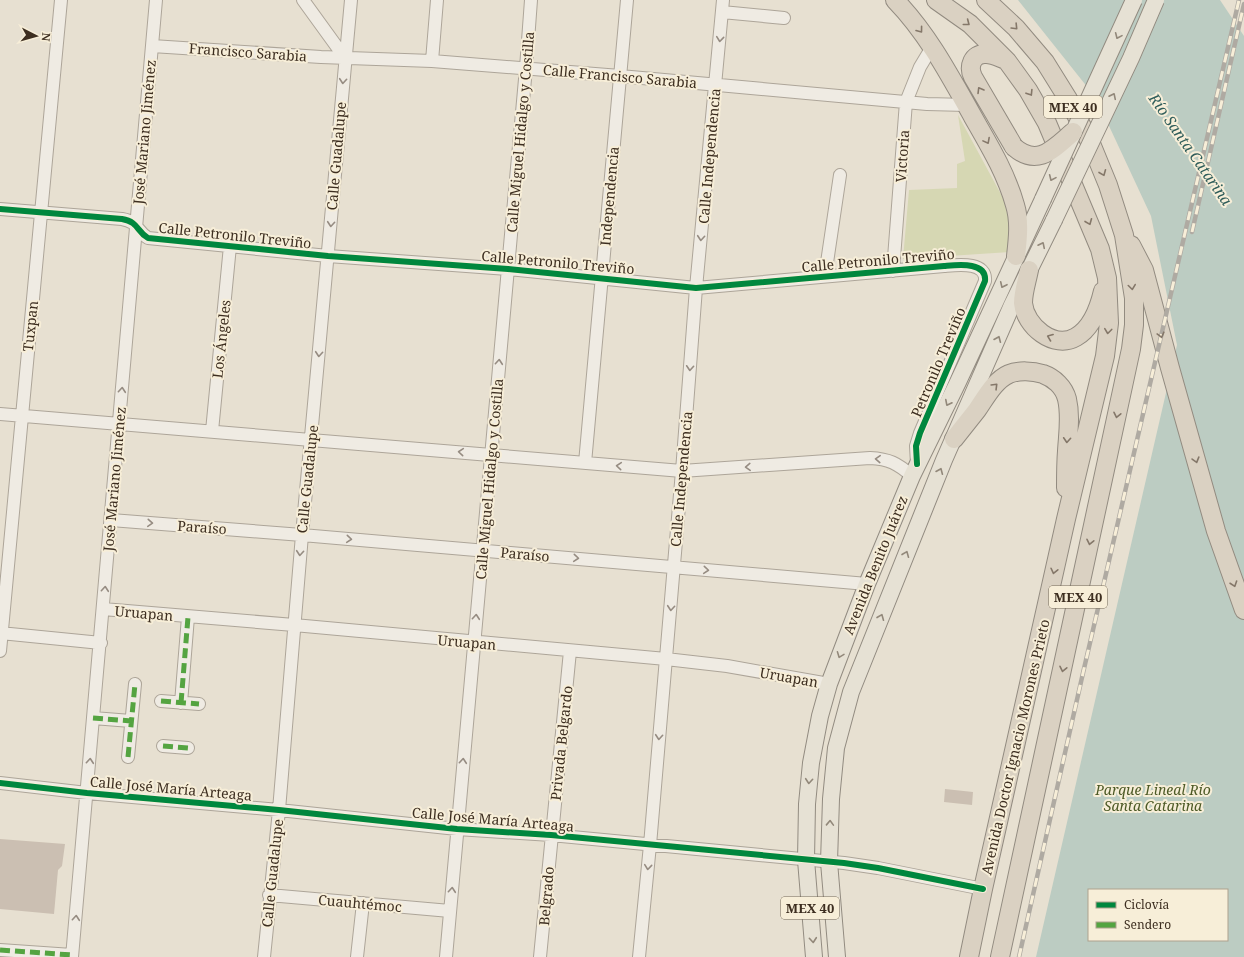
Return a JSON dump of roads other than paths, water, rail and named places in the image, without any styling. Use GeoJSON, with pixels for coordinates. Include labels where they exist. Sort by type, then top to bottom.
{"type":"FeatureCollection","features":[{"type":"Feature","properties":{"kind":"highway"},"geometry":{"type":"LineString","coordinates":[[895,0],[922,32],[944,64],[1007,180],[1016,206],[1018,229],[1016,256]]}},
{"type":"Feature","properties":{"kind":"highway","name":"Avenida Doctor Ignacio Morones Prieto"},"geometry":{"type":"LineString","coordinates":[[936,0],[970,24],[1007,61],[1028,90],[1047,123],[1100,249],[1106,278],[1109,323],[1105,356],[1066,519],[969,957]]}},
{"type":"Feature","properties":{"kind":"highway","name":"Avenida Doctor Ignacio Morones Prieto"},"geometry":{"type":"LineString","coordinates":[[986,0],[1016,28],[1032,46],[1049,68],[1068,99],[1094,152],[1108,185],[1124,235],[1134,298],[1134,325],[1131,349],[1000,957]]}},
{"type":"Feature","properties":{"kind":"highway"},"geometry":{"type":"LineString","coordinates":[[1007,61],[990,54],[982,54],[974,59],[970,68],[973,77],[1014,147],[1026,156],[1031,157],[1043,155],[1051,151],[1073,132]]}},
{"type":"Feature","properties":{"kind":"highway"},"geometry":{"type":"LineString","coordinates":[[1124,235],[1144,270],[1171,375],[1216,531],[1244,610]]}},
{"type":"Feature","properties":{"kind":"highway"},"geometry":{"type":"LineString","coordinates":[[1029,270],[1023,302],[1028,320],[1040,333],[1056,340],[1070,340],[1078,337],[1089,326],[1101,301],[1106,278]]}},
{"type":"Feature","properties":{"kind":"highway"},"geometry":{"type":"LineString","coordinates":[[954,439],[990,391],[1001,380],[1010,374],[1021,371],[1049,376],[1057,382],[1063,390],[1067,400],[1069,422],[1066,453],[1066,519]]}},
{"type":"Feature","properties":{"kind":"highway"},"geometry":{"type":"LineString","coordinates":[[974,934],[976,957]]}},
{"type":"Feature","properties":{"kind":"main road","name":"MEX 40"},"geometry":{"type":"LineString","coordinates":[[1073,132],[1134,0]]}},
{"type":"Feature","properties":{"kind":"main road","name":"Avenida Benito Juárez"},"geometry":{"type":"LineString","coordinates":[[837,957],[829,862],[831,799],[836,748],[851,692],[926,503],[1012,305],[1131,58],[1156,0]]}},
{"type":"Feature","properties":{"kind":"main road","name":"Avenida Benito Juárez"},"geometry":{"type":"LineString","coordinates":[[814,957],[806,860],[807,804],[811,763],[828,684],[914,470],[958,382],[1073,132]]}},
{"type":"Feature","properties":{"kind":"main road"},"geometry":{"type":"LineString","coordinates":[[914,470],[916,481],[926,503]]}},
{"type":"Feature","properties":{"kind":"street","name":"Tuxpan"},"geometry":{"type":"LineString","coordinates":[[0,651],[61,0]]}},
{"type":"Feature","properties":{"kind":"street","name":"José Mariano Jiménez"},"geometry":{"type":"LineString","coordinates":[[72,956],[104,609],[156,0]]}},
{"type":"Feature","properties":{"kind":"street"},"geometry":{"type":"LineString","coordinates":[[303,0],[345,58]]}},
{"type":"Feature","properties":{"kind":"street","name":"Calle Guadalupe"},"geometry":{"type":"LineString","coordinates":[[264,957],[269,895],[279,810],[302,535],[351,0]]}},
{"type":"Feature","properties":{"kind":"street"},"geometry":{"type":"LineString","coordinates":[[432,61],[437,0]]}},
{"type":"Feature","properties":{"kind":"street","name":"Calle Miguel Hidalgo y Costilla"},"geometry":{"type":"LineString","coordinates":[[446,957],[531,0]]}},
{"type":"Feature","properties":{"kind":"street","name":"Independencia"},"geometry":{"type":"LineString","coordinates":[[585,463],[628,0]]}},
{"type":"Feature","properties":{"kind":"street"},"geometry":{"type":"LineString","coordinates":[[722,6],[784,18]]}},
{"type":"Feature","properties":{"kind":"street","name":"Calle Independencia"},"geometry":{"type":"LineString","coordinates":[[639,957],[674,567],[696,288],[722,6]]}},
{"type":"Feature","properties":{"kind":"street","name":"Francisco Sarabia"},"geometry":{"type":"LineString","coordinates":[[152,46],[345,58]]}},
{"type":"Feature","properties":{"kind":"street","name":"Victoria"},"geometry":{"type":"LineString","coordinates":[[893,271],[906,102],[920,67],[932,48]]}},
{"type":"Feature","properties":{"kind":"street","name":"Calle Francisco Sarabia"},"geometry":{"type":"LineString","coordinates":[[345,58],[432,61],[526,68],[927,104],[967,105]]}},
{"type":"Feature","properties":{"kind":"street"},"geometry":{"type":"LineString","coordinates":[[825,276],[840,175]]}},
{"type":"Feature","properties":{"kind":"street"},"geometry":{"type":"LineString","coordinates":[[0,209],[122,219],[136,224]]}},
{"type":"Feature","properties":{"kind":"street","name":"Calle Petronilo Treviño"},"geometry":{"type":"LineString","coordinates":[[136,224],[144,236],[148,238],[328,256],[508,269],[696,288],[944,266],[967,265],[983,271]]}},
{"type":"Feature","properties":{"kind":"street","name":"Los Ángeles"},"geometry":{"type":"LineString","coordinates":[[212,431],[230,246]]}},
{"type":"Feature","properties":{"kind":"street","name":"Petronilo Treviño"},"geometry":{"type":"LineString","coordinates":[[914,470],[916,446],[920,433],[985,281],[986,276],[983,271]]}},
{"type":"Feature","properties":{"kind":"street"},"geometry":{"type":"LineString","coordinates":[[0,414],[682,471],[870,458],[883,459],[914,470]]}},
{"type":"Feature","properties":{"kind":"street","name":"Paraíso"},"geometry":{"type":"LineString","coordinates":[[111,520],[482,550],[867,584]]}},
{"type":"Feature","properties":{"kind":"street","name":"Uruapan"},"geometry":{"type":"LineString","coordinates":[[104,609],[294,625],[727,666],[828,684]]}},
{"type":"Feature","properties":{"kind":"street"},"geometry":{"type":"LineString","coordinates":[[181,703],[188,617]]}},
{"type":"Feature","properties":{"kind":"street"},"geometry":{"type":"LineString","coordinates":[[1,633],[101,643]]}},
{"type":"Feature","properties":{"kind":"street","name":"Privada Belgardo"},"geometry":{"type":"LineString","coordinates":[[551,835],[570,651]]}},
{"type":"Feature","properties":{"kind":"street"},"geometry":{"type":"LineString","coordinates":[[128,757],[135,684]]}},
{"type":"Feature","properties":{"kind":"street"},"geometry":{"type":"LineString","coordinates":[[161,701],[198,704]]}},
{"type":"Feature","properties":{"kind":"street"},"geometry":{"type":"LineString","coordinates":[[93,718],[132,722]]}},
{"type":"Feature","properties":{"kind":"street"},"geometry":{"type":"LineString","coordinates":[[163,746],[188,748]]}},
{"type":"Feature","properties":{"kind":"street","name":"Calle José María Arteaga"},"geometry":{"type":"LineString","coordinates":[[0,782],[87,793],[829,862],[878,868],[983,889]]}},
{"type":"Feature","properties":{"kind":"street","name":"Belgrado"},"geometry":{"type":"LineString","coordinates":[[540,957],[551,835]]}},
{"type":"Feature","properties":{"kind":"street","name":"Cuauhtémoc"},"geometry":{"type":"LineString","coordinates":[[269,895],[450,911]]}},
{"type":"Feature","properties":{"kind":"street"},"geometry":{"type":"LineString","coordinates":[[358,957],[363,903]]}},
{"type":"Feature","properties":{"kind":"street"},"geometry":{"type":"LineString","coordinates":[[0,950],[72,956]]}},
{"type":"Feature","properties":{"kind":"water","name":"Río Santa Catarina"},"geometry":{"type":"Polygon","coordinates":[[[1018,0],[1220,0],[1244,36],[1244,957],[1036,957],[1177,345],[1151,216],[1096,98],[1018,0]]]}},
{"type":"Feature","properties":{"kind":"railway"},"geometry":{"type":"LineString","coordinates":[[1019,957],[1083,673],[1239,0]]}},
{"type":"Feature","properties":{"kind":"railway"},"geometry":{"type":"LineString","coordinates":[[1192,232],[1244,4]]}},
{"type":"Feature","properties":{"kind":"park label","name":"Parque Lineal Río Santa Catarina"},"geometry":{"type":"Point","coordinates":[1153,798]}}]}
